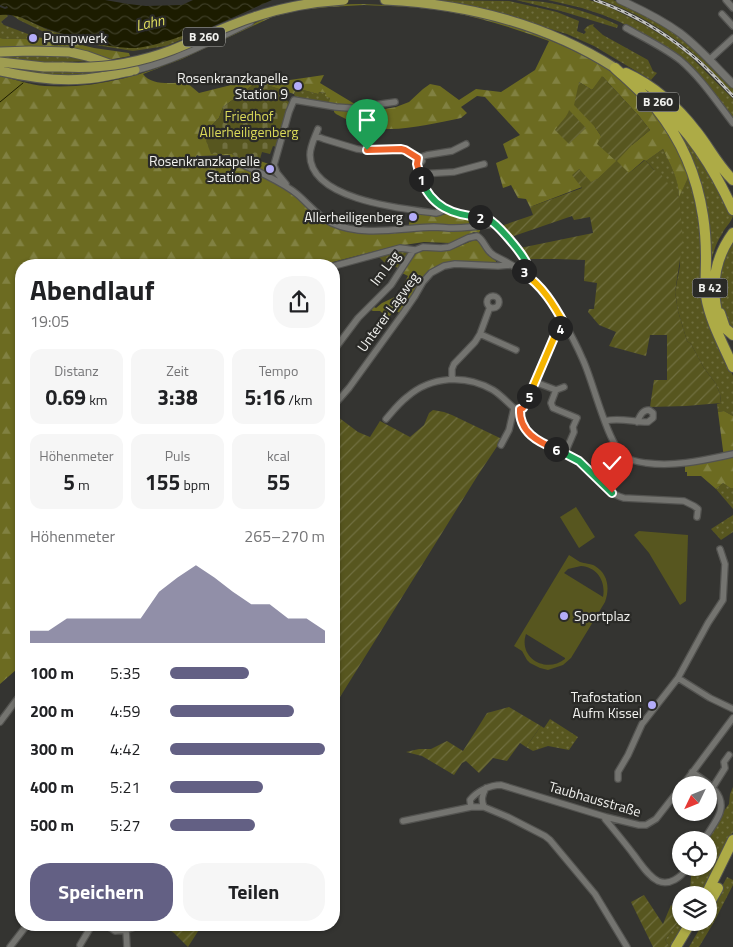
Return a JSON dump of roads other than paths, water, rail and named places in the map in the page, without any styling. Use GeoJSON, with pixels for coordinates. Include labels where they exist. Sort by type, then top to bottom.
{"type":"FeatureCollection","features":[{"type":"Feature","properties":{"kind":"highway","name":"B 260"},"geometry":{"type":"LineString","coordinates":[[615,68],[632,75],[675,108],[690,123],[724,172],[733,180]]}},
{"type":"Feature","properties":{"kind":"highway","name":"B 260"},"geometry":{"type":"LineString","coordinates":[[615,68],[650,94],[695,142],[718,179],[733,210]]}},
{"type":"Feature","properties":{"kind":"highway"},"geometry":{"type":"LineString","coordinates":[[615,68],[647,98],[663,118],[676,139],[692,172],[704,217],[706,295],[715,327]]}},
{"type":"Feature","properties":{"kind":"highway","name":"B 42"},"geometry":{"type":"LineString","coordinates":[[733,226],[720,249],[711,273],[710,289],[715,327],[733,367]]}},
{"type":"Feature","properties":{"kind":"highway","name":"B 42"},"geometry":{"type":"LineString","coordinates":[[733,233],[720,249],[714,289],[719,318],[733,354]]}},
{"type":"Feature","properties":{"kind":"highway","name":"B 42"},"geometry":{"type":"LineString","coordinates":[[714,289],[723,323],[729,333],[733,335]]}},
{"type":"Feature","properties":{"kind":"highway"},"geometry":{"type":"LineString","coordinates":[[710,886],[733,840]]}},
{"type":"Feature","properties":{"kind":"highway"},"geometry":{"type":"LineString","coordinates":[[717,888],[733,856]]}},
{"type":"Feature","properties":{"kind":"highway"},"geometry":{"type":"LineString","coordinates":[[684,947],[688,931]]}},
{"type":"Feature","properties":{"kind":"highway"},"geometry":{"type":"LineString","coordinates":[[676,947],[691,931]]}},
{"type":"Feature","properties":{"kind":"main road","name":"B 260"},"geometry":{"type":"LineString","coordinates":[[0,62],[44,67],[64,67],[103,66],[145,59],[265,13],[308,4],[344,0]]}},
{"type":"Feature","properties":{"kind":"main road","name":"B 260"},"geometry":{"type":"LineString","coordinates":[[385,0],[437,5],[507,19],[566,40],[615,68]]}},
{"type":"Feature","properties":{"kind":"main road"},"geometry":{"type":"LineString","coordinates":[[0,52],[70,52],[135,70]]}},
{"type":"Feature","properties":{"kind":"main road"},"geometry":{"type":"LineString","coordinates":[[0,71],[21,76],[70,80],[101,77],[135,70]]}},
{"type":"Feature","properties":{"kind":"street"},"geometry":{"type":"LineString","coordinates":[[135,70],[184,52],[300,0]]}},
{"type":"Feature","properties":{"kind":"street"},"geometry":{"type":"LineString","coordinates":[[620,0],[681,34],[733,84]]}},
{"type":"Feature","properties":{"kind":"street"},"geometry":{"type":"LineString","coordinates":[[726,0],[733,8]]}},
{"type":"Feature","properties":{"kind":"street"},"geometry":{"type":"LineString","coordinates":[[722,14],[733,26]]}},
{"type":"Feature","properties":{"kind":"street"},"geometry":{"type":"LineString","coordinates":[[626,28],[679,60],[703,84],[733,123]]}},
{"type":"Feature","properties":{"kind":"street"},"geometry":{"type":"LineString","coordinates":[[710,60],[733,38]]}},
{"type":"Feature","properties":{"kind":"street"},"geometry":{"type":"LineString","coordinates":[[395,102],[367,106],[362,109],[294,100],[288,112],[274,165],[277,173],[289,188],[322,218],[342,227],[351,229],[407,230],[494,224]]}},
{"type":"Feature","properties":{"kind":"street"},"geometry":{"type":"LineString","coordinates":[[318,129],[310,154],[312,167],[334,189],[359,199],[385,205],[436,213],[446,209]]}},
{"type":"Feature","properties":{"kind":"street"},"geometry":{"type":"LineString","coordinates":[[316,136],[357,149],[374,151],[403,150],[420,159]]}},
{"type":"Feature","properties":{"kind":"street"},"geometry":{"type":"LineString","coordinates":[[466,144],[452,151],[427,155],[420,159],[417,164],[424,186],[429,194],[446,209],[459,214],[487,219],[494,224],[523,256],[526,263],[523,273]]}},
{"type":"Feature","properties":{"kind":"street"},"geometry":{"type":"LineString","coordinates":[[199,162],[233,162],[289,188]]}},
{"type":"Feature","properties":{"kind":"street"},"geometry":{"type":"LineString","coordinates":[[420,174],[454,172],[484,164]]}},
{"type":"Feature","properties":{"kind":"street","name":"Im Lag"},"geometry":{"type":"LineString","coordinates":[[340,342],[358,318],[391,285],[409,256],[415,250],[423,247],[449,247],[477,236],[491,253],[523,273],[544,292],[565,325],[583,360],[611,437],[618,451],[626,458],[637,462],[660,464],[699,461],[733,454]]}},
{"type":"Feature","properties":{"kind":"street"},"geometry":{"type":"LineString","coordinates":[[340,264],[400,248],[415,250]]}},
{"type":"Feature","properties":{"kind":"street","name":"Unterer Lagweg"},"geometry":{"type":"LineString","coordinates":[[340,398],[416,296],[424,281],[431,274],[455,264],[510,265]]}},
{"type":"Feature","properties":{"kind":"street"},"geometry":{"type":"LineString","coordinates":[[452,379],[454,364],[476,342],[490,307]]}},
{"type":"Feature","properties":{"kind":"street"},"geometry":{"type":"LineString","coordinates":[[517,409],[523,408],[556,333],[565,325]]}},
{"type":"Feature","properties":{"kind":"street"},"geometry":{"type":"LineString","coordinates":[[480,334],[516,350]]}},
{"type":"Feature","properties":{"kind":"street"},"geometry":{"type":"LineString","coordinates":[[386,420],[406,397],[419,388],[436,381],[452,379],[472,382],[486,387],[502,397],[517,409],[520,421],[526,430],[541,442],[579,461],[616,496],[684,501],[698,509],[697,517]]}},
{"type":"Feature","properties":{"kind":"street"},"geometry":{"type":"LineString","coordinates":[[535,382],[556,390],[564,387]]}},
{"type":"Feature","properties":{"kind":"street"},"geometry":{"type":"LineString","coordinates":[[556,390],[551,403],[552,407],[577,418],[573,427],[574,432],[564,453]]}},
{"type":"Feature","properties":{"kind":"street"},"geometry":{"type":"LineString","coordinates":[[501,445],[517,409]]}},
{"type":"Feature","properties":{"kind":"street"},"geometry":{"type":"LineString","coordinates":[[605,421],[615,419],[637,422]]}},
{"type":"Feature","properties":{"kind":"street"},"geometry":{"type":"LineString","coordinates":[[618,779],[618,772],[642,724],[678,678],[695,645],[723,600],[725,564],[720,549]]}},
{"type":"Feature","properties":{"kind":"street"},"geometry":{"type":"LineString","coordinates":[[678,678],[710,698],[733,707]]}},
{"type":"Feature","properties":{"kind":"street"},"geometry":{"type":"LineString","coordinates":[[0,722],[15,702]]}},
{"type":"Feature","properties":{"kind":"street","name":"Taubhausstraße"},"geometry":{"type":"LineString","coordinates":[[689,776],[733,718]]}},
{"type":"Feature","properties":{"kind":"street"},"geometry":{"type":"LineString","coordinates":[[718,779],[725,768],[724,762],[729,755]]}},
{"type":"Feature","properties":{"kind":"street"},"geometry":{"type":"LineString","coordinates":[[692,772],[698,776]]}},
{"type":"Feature","properties":{"kind":"street","name":"Taubhausstraße"},"geometry":{"type":"LineString","coordinates":[[486,788],[501,785],[606,817],[639,825],[646,825],[652,822],[672,799]]}},
{"type":"Feature","properties":{"kind":"street"},"geometry":{"type":"LineString","coordinates":[[473,807],[486,788]]}},
{"type":"Feature","properties":{"kind":"street"},"geometry":{"type":"LineString","coordinates":[[473,807],[470,800],[486,788]]}},
{"type":"Feature","properties":{"kind":"street"},"geometry":{"type":"LineString","coordinates":[[482,794],[484,807]]}},
{"type":"Feature","properties":{"kind":"street"},"geometry":{"type":"LineString","coordinates":[[718,796],[720,799],[720,812],[718,816]]}},
{"type":"Feature","properties":{"kind":"street"},"geometry":{"type":"LineString","coordinates":[[403,821],[473,807],[484,807],[545,836],[595,894],[626,947]]}},
{"type":"Feature","properties":{"kind":"street"},"geometry":{"type":"LineString","coordinates":[[606,817],[654,878],[660,882],[672,882],[681,876]]}},
{"type":"Feature","properties":{"kind":"street"},"geometry":{"type":"LineString","coordinates":[[10,947],[22,931]]}},
{"type":"Feature","properties":{"kind":"street"},"geometry":{"type":"LineString","coordinates":[[80,946],[89,931]]}},
{"type":"Feature","properties":{"kind":"street"},"geometry":{"type":"LineString","coordinates":[[126,931],[127,947]]}},
{"type":"Feature","properties":{"kind":"water","name":"Lahn"},"geometry":{"type":"Polygon","coordinates":[[[0,0],[105,0],[146,6],[182,5],[193,0],[272,0],[207,29],[205,28],[157,44],[130,48],[90,42],[44,28],[21,17],[0,15],[0,7],[8,8],[7,6],[0,5],[0,0]]]}},
{"type":"Feature","properties":{"kind":"waterway"},"geometry":{"type":"LineString","coordinates":[[0,102],[23,83]]}},
{"type":"Feature","properties":{"kind":"railway"},"geometry":{"type":"LineString","coordinates":[[595,0],[656,29],[701,63],[733,96]]}},
{"type":"Feature","properties":{"kind":"place","name":"Pumpwerk"},"geometry":{"type":"Point","coordinates":[33,38]}},
{"type":"Feature","properties":{"kind":"place","name":"Rosenkranzkapelle Station 9"},"geometry":{"type":"Point","coordinates":[298,86]}},
{"type":"Feature","properties":{"kind":"place","name":"Rosenkranzkapelle Station 8"},"geometry":{"type":"Point","coordinates":[270,169]}},
{"type":"Feature","properties":{"kind":"place","name":"Allerheiligenberg"},"geometry":{"type":"Point","coordinates":[413,217]}},
{"type":"Feature","properties":{"kind":"place","name":"Sportplaz"},"geometry":{"type":"Point","coordinates":[564,616]}},
{"type":"Feature","properties":{"kind":"place","name":"Trafostation Aufm Kissel"},"geometry":{"type":"Point","coordinates":[652,705]}},
{"type":"Feature","properties":{"kind":"park label","name":"Friedhof Allerheiligenberg"},"geometry":{"type":"Point","coordinates":[249,124]}}]}
